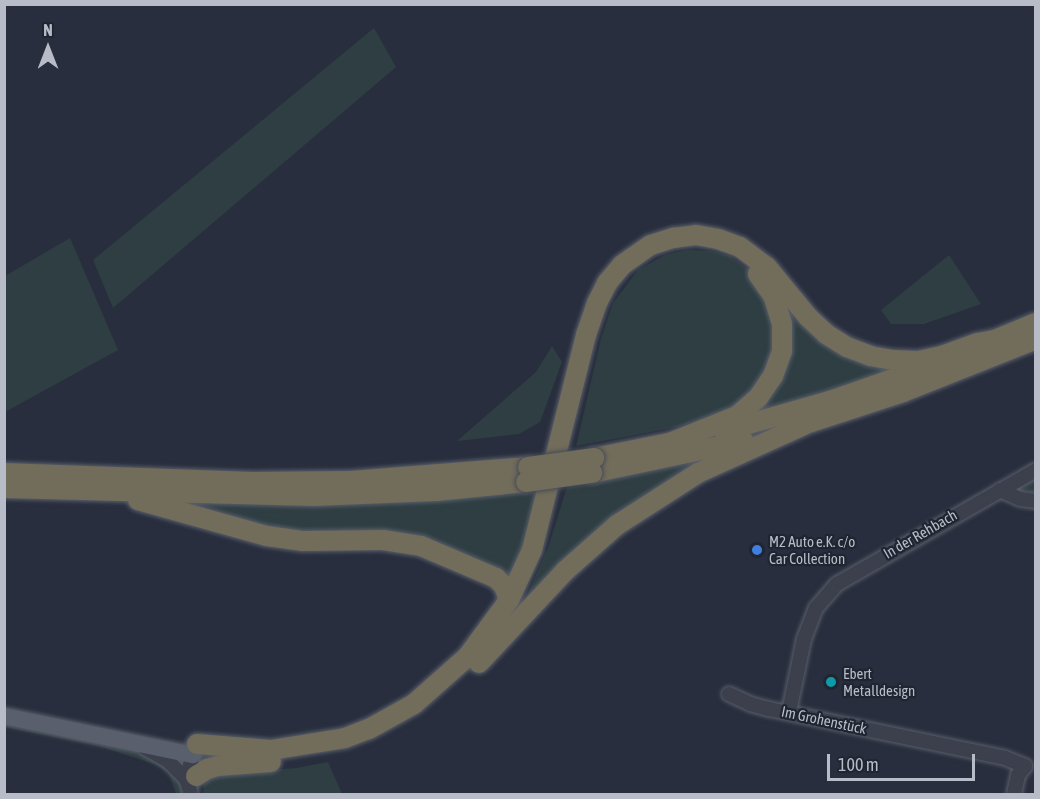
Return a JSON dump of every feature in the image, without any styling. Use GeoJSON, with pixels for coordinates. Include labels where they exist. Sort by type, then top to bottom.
{"type":"FeatureCollection","features":[{"type":"Feature","properties":{"kind":"highway"},"geometry":{"type":"LineString","coordinates":[[196,752],[279,749],[345,738],[369,729],[414,704],[452,673],[483,638],[509,600],[525,568],[540,526],[586,335],[597,303],[607,283],[622,265],[651,245],[673,238],[696,236],[718,239],[740,247],[767,267],[817,326],[836,341],[870,356],[893,360],[924,360],[998,347]]}},
{"type":"Feature","properties":{"kind":"highway"},"geometry":{"type":"LineString","coordinates":[[493,647],[521,600],[542,553],[600,326],[612,298],[630,273],[656,255],[686,247],[716,249],[744,262],[770,289],[782,324],[780,360],[765,391],[743,411],[707,429],[667,444]]}},
{"type":"Feature","properties":{"kind":"highway"},"geometry":{"type":"LineString","coordinates":[[4,488],[314,496],[436,491],[593,465],[699,452],[804,425],[903,392],[1032,330]]}},
{"type":"Feature","properties":{"kind":"highway"},"geometry":{"type":"LineString","coordinates":[[593,465],[833,400],[998,347]]}},
{"type":"Feature","properties":{"kind":"highway"},"geometry":{"type":"LineString","coordinates":[[192,786],[215,766],[273,762],[331,753],[389,733],[443,697],[565,571],[638,510],[714,465],[804,425]]}},
{"type":"Feature","properties":{"kind":"highway"},"geometry":{"type":"LineString","coordinates":[[4,473],[252,482],[341,482],[527,475]]}},
{"type":"Feature","properties":{"kind":"highway"},"geometry":{"type":"LineString","coordinates":[[74,490],[91,496],[141,501],[267,536],[302,541],[382,540],[421,546],[496,578],[504,586],[509,600]]}},
{"type":"Feature","properties":{"kind":"highway"},"geometry":{"type":"LineString","coordinates":[[196,752],[273,762]]}},
{"type":"Feature","properties":{"kind":"main road"},"geometry":{"type":"LineString","coordinates":[[4,716],[196,752]]}},
{"type":"Feature","properties":{"kind":"main road"},"geometry":{"type":"LineString","coordinates":[[69,728],[138,745],[196,752]]}},
{"type":"Feature","properties":{"kind":"street","name":"In der Rehbach"},"geometry":{"type":"LineString","coordinates":[[789,712],[804,639],[816,608],[837,584],[1035,470]]}},
{"type":"Feature","properties":{"kind":"street"},"geometry":{"type":"LineString","coordinates":[[1000,490],[1020,499],[1035,501]]}},
{"type":"Feature","properties":{"kind":"street","name":"Im Grohenstück"},"geometry":{"type":"LineString","coordinates":[[729,694],[750,704],[1030,764]]}},
{"type":"Feature","properties":{"kind":"street"},"geometry":{"type":"LineString","coordinates":[[138,745],[167,760],[192,786]]}},
{"type":"Feature","properties":{"kind":"street"},"geometry":{"type":"LineString","coordinates":[[192,786],[196,752]]}},
{"type":"Feature","properties":{"kind":"street"},"geometry":{"type":"LineString","coordinates":[[1014,795],[1018,775],[1030,764]]}},
{"type":"Feature","properties":{"kind":"shaded area"},"geometry":{"type":"Polygon","coordinates":[[[374,28],[396,67],[113,308],[93,260],[374,28]]]}},
{"type":"Feature","properties":{"kind":"shaded area"},"geometry":{"type":"Polygon","coordinates":[[[70,238],[118,350],[5,412],[5,276],[70,238]]]}},
{"type":"Feature","properties":{"kind":"shaded area"},"geometry":{"type":"Polygon","coordinates":[[[687,250],[711,251],[730,256],[756,275],[780,333],[756,395],[704,422],[576,446],[601,339],[613,303],[638,270],[665,255],[687,250]]]}},
{"type":"Feature","properties":{"kind":"shaded area"},"geometry":{"type":"Polygon","coordinates":[[[949,255],[981,304],[924,324],[891,324],[881,310],[949,255]]]}},
{"type":"Feature","properties":{"kind":"shaded area"},"geometry":{"type":"Polygon","coordinates":[[[780,298],[814,327],[916,362],[768,412],[746,414],[766,395],[780,298]]]}},
{"type":"Feature","properties":{"kind":"shaded area"},"geometry":{"type":"Polygon","coordinates":[[[552,346],[562,362],[540,422],[519,434],[457,441],[536,372],[552,346]]]}},
{"type":"Feature","properties":{"kind":"shaded area"},"geometry":{"type":"Polygon","coordinates":[[[722,451],[719,458],[522,607],[548,548],[566,490],[573,481],[722,451]]]}},
{"type":"Feature","properties":{"kind":"shaded area"},"geometry":{"type":"Polygon","coordinates":[[[1030,477],[1035,479],[1035,493],[1013,490],[1030,477]]]}},
{"type":"Feature","properties":{"kind":"shaded area"},"geometry":{"type":"Polygon","coordinates":[[[548,487],[511,588],[459,556],[299,535],[153,497],[548,487]]]}},
{"type":"Feature","properties":{"kind":"shaded area"},"geometry":{"type":"Polygon","coordinates":[[[4,720],[133,751],[157,759],[174,772],[184,794],[176,794],[169,774],[157,765],[99,746],[5,727],[4,720]]]}},
{"type":"Feature","properties":{"kind":"shaded area"},"geometry":{"type":"Polygon","coordinates":[[[328,762],[342,794],[203,794],[204,782],[208,775],[296,768],[328,762]]]}},
{"type":"Feature","properties":{"kind":"place","name":"M2 Auto e.K. c/o Car Collection"},"geometry":{"type":"Point","coordinates":[757,550]}},
{"type":"Feature","properties":{"kind":"place","name":"Ebert Metalldesign"},"geometry":{"type":"Point","coordinates":[831,682]}}]}
